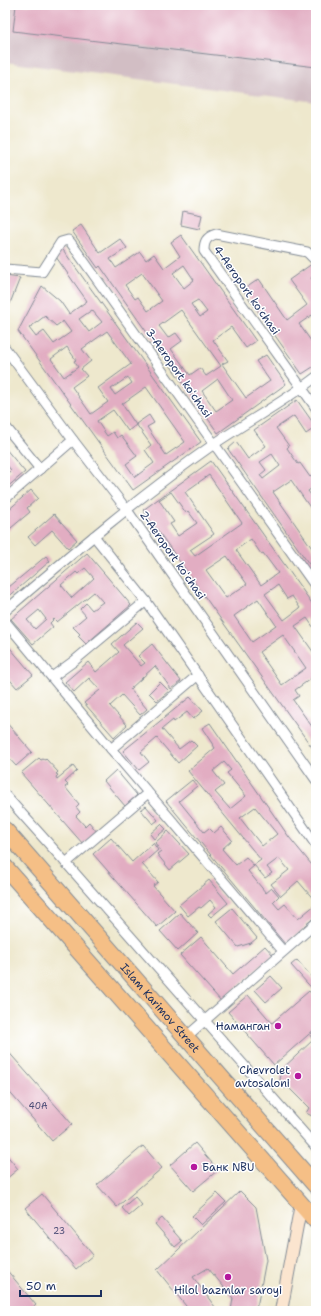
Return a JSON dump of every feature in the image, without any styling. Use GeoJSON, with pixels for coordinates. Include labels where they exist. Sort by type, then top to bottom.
{"type":"FeatureCollection","features":[{"type":"Feature","properties":{"kind":"highway","name":"Islam Karimov Street"},"geometry":{"type":"LineString","coordinates":[[5,830],[316,1186]]}},
{"type":"Feature","properties":{"kind":"highway","name":"Islam Karimov Street"},"geometry":{"type":"LineString","coordinates":[[5,867],[316,1221]]}},
{"type":"Feature","properties":{"kind":"main road"},"geometry":{"type":"LineString","coordinates":[[281,1311],[300,1204]]}},
{"type":"Feature","properties":{"kind":"street","name":"4-Aeroport koʻchasi"},"geometry":{"type":"LineString","coordinates":[[314,260],[307,252],[216,234],[209,236],[205,240],[204,245],[204,252],[316,408]]}},
{"type":"Feature","properties":{"kind":"street","name":"3-Aeroport koʻchasi"},"geometry":{"type":"LineString","coordinates":[[5,269],[42,272],[61,242],[68,240],[71,243],[316,587]]}},
{"type":"Feature","properties":{"kind":"street","name":"2-Aeroport koʻchasi"},"geometry":{"type":"LineString","coordinates":[[5,348],[127,510],[316,780]]}},
{"type":"Feature","properties":{"kind":"street"},"geometry":{"type":"LineString","coordinates":[[5,611],[94,536],[214,444],[302,388],[316,377]]}},
{"type":"Feature","properties":{"kind":"street"},"geometry":{"type":"LineString","coordinates":[[5,426],[40,469]]}},
{"type":"Feature","properties":{"kind":"street"},"geometry":{"type":"LineString","coordinates":[[5,499],[73,440]]}},
{"type":"Feature","properties":{"kind":"street"},"geometry":{"type":"LineString","coordinates":[[94,536],[146,601],[316,845]]}},
{"type":"Feature","properties":{"kind":"street"},"geometry":{"type":"LineString","coordinates":[[52,677],[74,661],[146,601]]}},
{"type":"Feature","properties":{"kind":"street"},"geometry":{"type":"LineString","coordinates":[[5,620],[111,749],[283,951]]}},
{"type":"Feature","properties":{"kind":"street"},"geometry":{"type":"LineString","coordinates":[[111,749],[198,675]]}},
{"type":"Feature","properties":{"kind":"street"},"geometry":{"type":"LineString","coordinates":[[66,863],[148,793]]}},
{"type":"Feature","properties":{"kind":"street"},"geometry":{"type":"LineString","coordinates":[[5,795],[316,1147]]}},
{"type":"Feature","properties":{"kind":"street"},"geometry":{"type":"LineString","coordinates":[[186,1037],[316,923]]}},
{"type":"Feature","properties":{"kind":"shaded area"},"geometry":{"type":"Polygon","coordinates":[[[5,5],[316,5],[316,102],[5,62],[5,5]]]}},
{"type":"Feature","properties":{"kind":"building"},"geometry":{"type":"Polygon","coordinates":[[[16,5],[316,5],[316,67],[13,31],[16,5]]]}},
{"type":"Feature","properties":{"kind":"building"},"geometry":{"type":"Polygon","coordinates":[[[183,211],[202,215],[199,229],[181,225],[183,211]]]}},
{"type":"Feature","properties":{"kind":"building"},"geometry":{"type":"Polygon","coordinates":[[[81,225],[100,253],[120,239],[127,248],[110,259],[116,268],[140,252],[146,260],[154,254],[164,268],[180,256],[171,242],[181,235],[256,341],[246,348],[231,327],[213,340],[228,361],[222,364],[246,398],[270,381],[256,361],[266,355],[286,384],[218,433],[100,266],[98,268],[72,231],[81,225]],[[184,265],[173,273],[184,288],[194,280],[184,265]],[[142,273],[125,285],[135,299],[138,297],[148,311],[162,301],[142,273]],[[198,300],[191,304],[200,317],[207,312],[198,300]],[[181,310],[159,326],[168,338],[176,333],[182,341],[171,349],[190,375],[200,368],[206,376],[221,366],[181,310]],[[218,379],[202,391],[216,411],[232,400],[218,379]]]}},
{"type":"Feature","properties":{"kind":"building"},"geometry":{"type":"Polygon","coordinates":[[[61,247],[201,442],[133,490],[18,331],[42,286],[60,301],[69,314],[87,301],[56,257],[61,247]],[[92,310],[79,319],[89,332],[102,322],[92,310]],[[45,316],[29,328],[36,337],[44,331],[54,344],[71,332],[63,321],[56,326],[45,316]],[[107,331],[82,349],[91,361],[81,369],[87,376],[72,387],[91,414],[108,402],[98,388],[131,364],[107,331]],[[67,347],[51,359],[64,377],[78,367],[74,361],[76,360],[67,347]],[[128,377],[111,389],[115,395],[132,383],[128,377]],[[146,387],[122,404],[136,425],[128,431],[113,410],[97,421],[107,436],[113,432],[117,438],[121,435],[137,456],[126,464],[135,477],[154,463],[145,450],[151,445],[136,424],[149,415],[154,423],[147,427],[166,455],[185,442],[146,387]]]}},
{"type":"Feature","properties":{"kind":"building"},"geometry":{"type":"Polygon","coordinates":[[[316,261],[316,274],[311,278],[316,285],[316,321],[312,315],[299,324],[316,348],[316,365],[302,374],[243,290],[259,279],[287,320],[307,305],[289,280],[316,261]]]}},
{"type":"Feature","properties":{"kind":"building"},"geometry":{"type":"Polygon","coordinates":[[[5,276],[20,278],[5,316],[5,291],[7,285],[5,285],[5,276]]]}},
{"type":"Feature","properties":{"kind":"building"},"geometry":{"type":"Polygon","coordinates":[[[297,400],[316,427],[306,434],[294,416],[276,428],[289,446],[287,448],[298,464],[300,463],[310,477],[316,472],[316,493],[312,488],[308,491],[314,499],[316,497],[316,516],[291,480],[273,492],[316,554],[316,574],[228,449],[236,442],[248,459],[266,446],[254,430],[297,400]],[[272,454],[260,462],[266,470],[260,475],[263,479],[280,466],[272,454]]]}},
{"type":"Feature","properties":{"kind":"building"},"geometry":{"type":"Polygon","coordinates":[[[5,448],[25,472],[5,489],[5,476],[11,470],[5,463],[5,448]]]}},
{"type":"Feature","properties":{"kind":"building"},"geometry":{"type":"Polygon","coordinates":[[[211,461],[316,609],[316,631],[307,618],[295,626],[316,656],[316,682],[313,677],[295,690],[299,696],[293,700],[313,728],[316,726],[316,753],[143,510],[211,461]],[[209,475],[185,492],[214,534],[190,550],[195,556],[242,523],[209,475]],[[171,492],[159,500],[174,522],[170,524],[178,536],[197,523],[188,511],[186,513],[171,492]],[[251,539],[236,550],[261,585],[278,573],[263,553],[261,554],[251,539]],[[227,556],[206,570],[226,598],[247,584],[227,556]],[[278,585],[265,594],[284,620],[300,608],[292,596],[287,599],[278,585]],[[258,599],[234,616],[252,642],[276,625],[258,599]],[[283,635],[259,652],[282,685],[306,668],[283,635]]]}},
{"type":"Feature","properties":{"kind":"building"},"geometry":{"type":"Polygon","coordinates":[[[31,490],[38,498],[27,508],[30,512],[5,533],[5,513],[31,490]]]}},
{"type":"Feature","properties":{"kind":"building"},"geometry":{"type":"Polygon","coordinates":[[[54,514],[77,540],[68,548],[52,530],[35,545],[28,537],[54,514]]]}},
{"type":"Feature","properties":{"kind":"building"},"geometry":{"type":"Polygon","coordinates":[[[87,553],[131,605],[86,644],[78,636],[80,634],[73,627],[86,616],[80,609],[86,603],[92,610],[103,602],[94,592],[57,622],[54,619],[50,623],[53,627],[33,644],[11,619],[87,553]],[[85,568],[78,574],[76,572],[61,585],[72,598],[94,578],[85,568]],[[39,610],[27,620],[35,629],[46,619],[39,610]]]}},
{"type":"Feature","properties":{"kind":"building"},"geometry":{"type":"Polygon","coordinates":[[[46,556],[50,561],[5,600],[5,586],[7,585],[9,587],[46,556]]]}},
{"type":"Feature","properties":{"kind":"building"},"geometry":{"type":"Polygon","coordinates":[[[137,622],[143,628],[123,645],[141,666],[145,663],[138,656],[152,644],[181,681],[171,689],[155,666],[130,689],[147,709],[140,715],[122,695],[110,706],[127,725],[114,737],[84,703],[100,690],[89,678],[74,692],[65,682],[88,662],[96,672],[119,652],[112,644],[137,622]]]}},
{"type":"Feature","properties":{"kind":"building"},"geometry":{"type":"Polygon","coordinates":[[[5,642],[33,675],[17,688],[5,674],[5,642]]]}},
{"type":"Feature","properties":{"kind":"building"},"geometry":{"type":"Polygon","coordinates":[[[160,682],[169,691],[157,701],[149,693],[160,682]]]}},
{"type":"Feature","properties":{"kind":"building"},"geometry":{"type":"Polygon","coordinates":[[[190,697],[203,711],[193,719],[187,712],[174,722],[173,720],[162,729],[179,749],[191,740],[197,746],[178,763],[157,738],[141,752],[149,762],[139,770],[123,751],[190,697]]]}},
{"type":"Feature","properties":{"kind":"building"},"geometry":{"type":"Polygon","coordinates":[[[5,721],[32,752],[16,766],[5,754],[5,721]]]}},
{"type":"Feature","properties":{"kind":"building"},"geometry":{"type":"Polygon","coordinates":[[[210,723],[289,837],[316,870],[316,902],[298,881],[281,896],[271,884],[289,870],[279,858],[267,867],[272,873],[265,878],[254,865],[261,860],[188,771],[215,748],[202,728],[210,723]],[[224,762],[213,771],[224,785],[215,792],[230,809],[246,796],[227,773],[231,770],[224,762]],[[255,807],[240,818],[262,846],[277,834],[255,807]]]}},
{"type":"Feature","properties":{"kind":"building"},"geometry":{"type":"Polygon","coordinates":[[[39,758],[41,760],[46,759],[58,772],[56,774],[58,775],[56,777],[57,779],[73,766],[77,771],[65,782],[68,785],[65,787],[79,804],[76,807],[80,812],[76,816],[85,826],[89,822],[97,832],[83,844],[21,773],[39,758]]]}},
{"type":"Feature","properties":{"kind":"building"},"geometry":{"type":"Polygon","coordinates":[[[116,770],[137,795],[125,806],[104,781],[116,770]]]}},
{"type":"Feature","properties":{"kind":"building"},"geometry":{"type":"Polygon","coordinates":[[[192,780],[197,786],[179,801],[204,832],[209,828],[214,833],[221,827],[232,840],[222,849],[236,865],[246,857],[254,866],[248,871],[266,893],[272,888],[279,896],[273,902],[279,909],[285,904],[298,919],[316,904],[316,916],[304,926],[305,928],[285,944],[166,801],[192,780]]]}},
{"type":"Feature","properties":{"kind":"building"},"geometry":{"type":"Polygon","coordinates":[[[146,806],[158,820],[153,824],[141,810],[146,806]]]}},
{"type":"Feature","properties":{"kind":"building"},"geometry":{"type":"Polygon","coordinates":[[[161,824],[166,829],[154,839],[150,834],[161,824]]]}},
{"type":"Feature","properties":{"kind":"building"},"geometry":{"type":"Polygon","coordinates":[[[168,831],[189,854],[170,870],[157,854],[161,851],[155,843],[168,831]]]}},
{"type":"Feature","properties":{"kind":"building"},"geometry":{"type":"Polygon","coordinates":[[[111,838],[132,862],[153,843],[158,850],[142,864],[158,882],[153,886],[175,911],[157,927],[93,854],[111,838]]]}},
{"type":"Feature","properties":{"kind":"building"},"geometry":{"type":"Polygon","coordinates":[[[209,880],[228,903],[211,917],[208,914],[216,907],[210,900],[188,916],[179,905],[209,880]]]}},
{"type":"Feature","properties":{"kind":"building"},"geometry":{"type":"Polygon","coordinates":[[[232,908],[257,938],[251,943],[238,947],[216,921],[232,908]]]}},
{"type":"Feature","properties":{"kind":"building"},"geometry":{"type":"Polygon","coordinates":[[[180,913],[198,933],[178,951],[160,931],[180,913]]]}},
{"type":"Feature","properties":{"kind":"building"},"geometry":{"type":"Polygon","coordinates":[[[201,937],[233,974],[265,946],[273,955],[221,1001],[180,955],[201,937]]]}},
{"type":"Feature","properties":{"kind":"building"},"geometry":{"type":"Polygon","coordinates":[[[297,960],[316,982],[316,993],[291,965],[297,960]]]}},
{"type":"Feature","properties":{"kind":"building"},"geometry":{"type":"Polygon","coordinates":[[[271,976],[282,988],[266,1002],[255,990],[271,976]]]}},
{"type":"Feature","properties":{"kind":"building","name":"Наманган"},"geometry":{"type":"Polygon","coordinates":[[[309,991],[316,999],[316,1028],[274,1065],[228,1012],[248,995],[272,1023],[309,991]]]}},
{"type":"Feature","properties":{"kind":"building","name":"Chevrolet avtosaloni"},"geometry":{"type":"Polygon","coordinates":[[[316,1029],[316,1118],[306,1113],[309,1108],[289,1088],[284,1088],[280,1081],[281,1070],[313,1040],[310,1035],[316,1029]]]}},
{"type":"Feature","properties":{"kind":"building"},"geometry":{"type":"Polygon","coordinates":[[[5,1048],[72,1124],[52,1141],[5,1087],[5,1048]]]}},
{"type":"Feature","properties":{"kind":"building","name":"Банк NBU"},"geometry":{"type":"Polygon","coordinates":[[[195,1143],[218,1170],[193,1191],[170,1165],[195,1143]]]}},
{"type":"Feature","properties":{"kind":"building"},"geometry":{"type":"Polygon","coordinates":[[[143,1146],[162,1168],[117,1207],[97,1185],[143,1146]]]}},
{"type":"Feature","properties":{"kind":"building"},"geometry":{"type":"Polygon","coordinates":[[[5,1153],[18,1169],[5,1180],[5,1153]]]}},
{"type":"Feature","properties":{"kind":"building"},"geometry":{"type":"Polygon","coordinates":[[[240,1191],[256,1207],[266,1260],[255,1311],[231,1311],[233,1298],[208,1268],[193,1277],[218,1311],[190,1311],[157,1270],[240,1191]]]}},
{"type":"Feature","properties":{"kind":"building"},"geometry":{"type":"Polygon","coordinates":[[[217,1193],[226,1202],[201,1225],[192,1216],[217,1193]]]}},
{"type":"Feature","properties":{"kind":"building"},"geometry":{"type":"Polygon","coordinates":[[[42,1194],[93,1255],[76,1269],[25,1208],[42,1194]]]}},
{"type":"Feature","properties":{"kind":"building"},"geometry":{"type":"Polygon","coordinates":[[[135,1197],[142,1205],[129,1216],[122,1208],[135,1197]]]}},
{"type":"Feature","properties":{"kind":"building"},"geometry":{"type":"Polygon","coordinates":[[[162,1218],[182,1241],[175,1247],[155,1224],[162,1218]]]}},
{"type":"Feature","properties":{"kind":"building"},"geometry":{"type":"Polygon","coordinates":[[[5,1268],[36,1305],[29,1311],[10,1311],[5,1305],[5,1268]]]}},
{"type":"Feature","properties":{"kind":"place","name":"Наманган"},"geometry":{"type":"Point","coordinates":[278,1026]}},
{"type":"Feature","properties":{"kind":"place","name":"Chevrolet avtosaloni"},"geometry":{"type":"Point","coordinates":[298,1076]}},
{"type":"Feature","properties":{"kind":"place","name":"Банк NBU"},"geometry":{"type":"Point","coordinates":[194,1167]}},
{"type":"Feature","properties":{"kind":"place","name":"Hilol bazmlar saroyi"},"geometry":{"type":"Point","coordinates":[228,1277]}}]}
